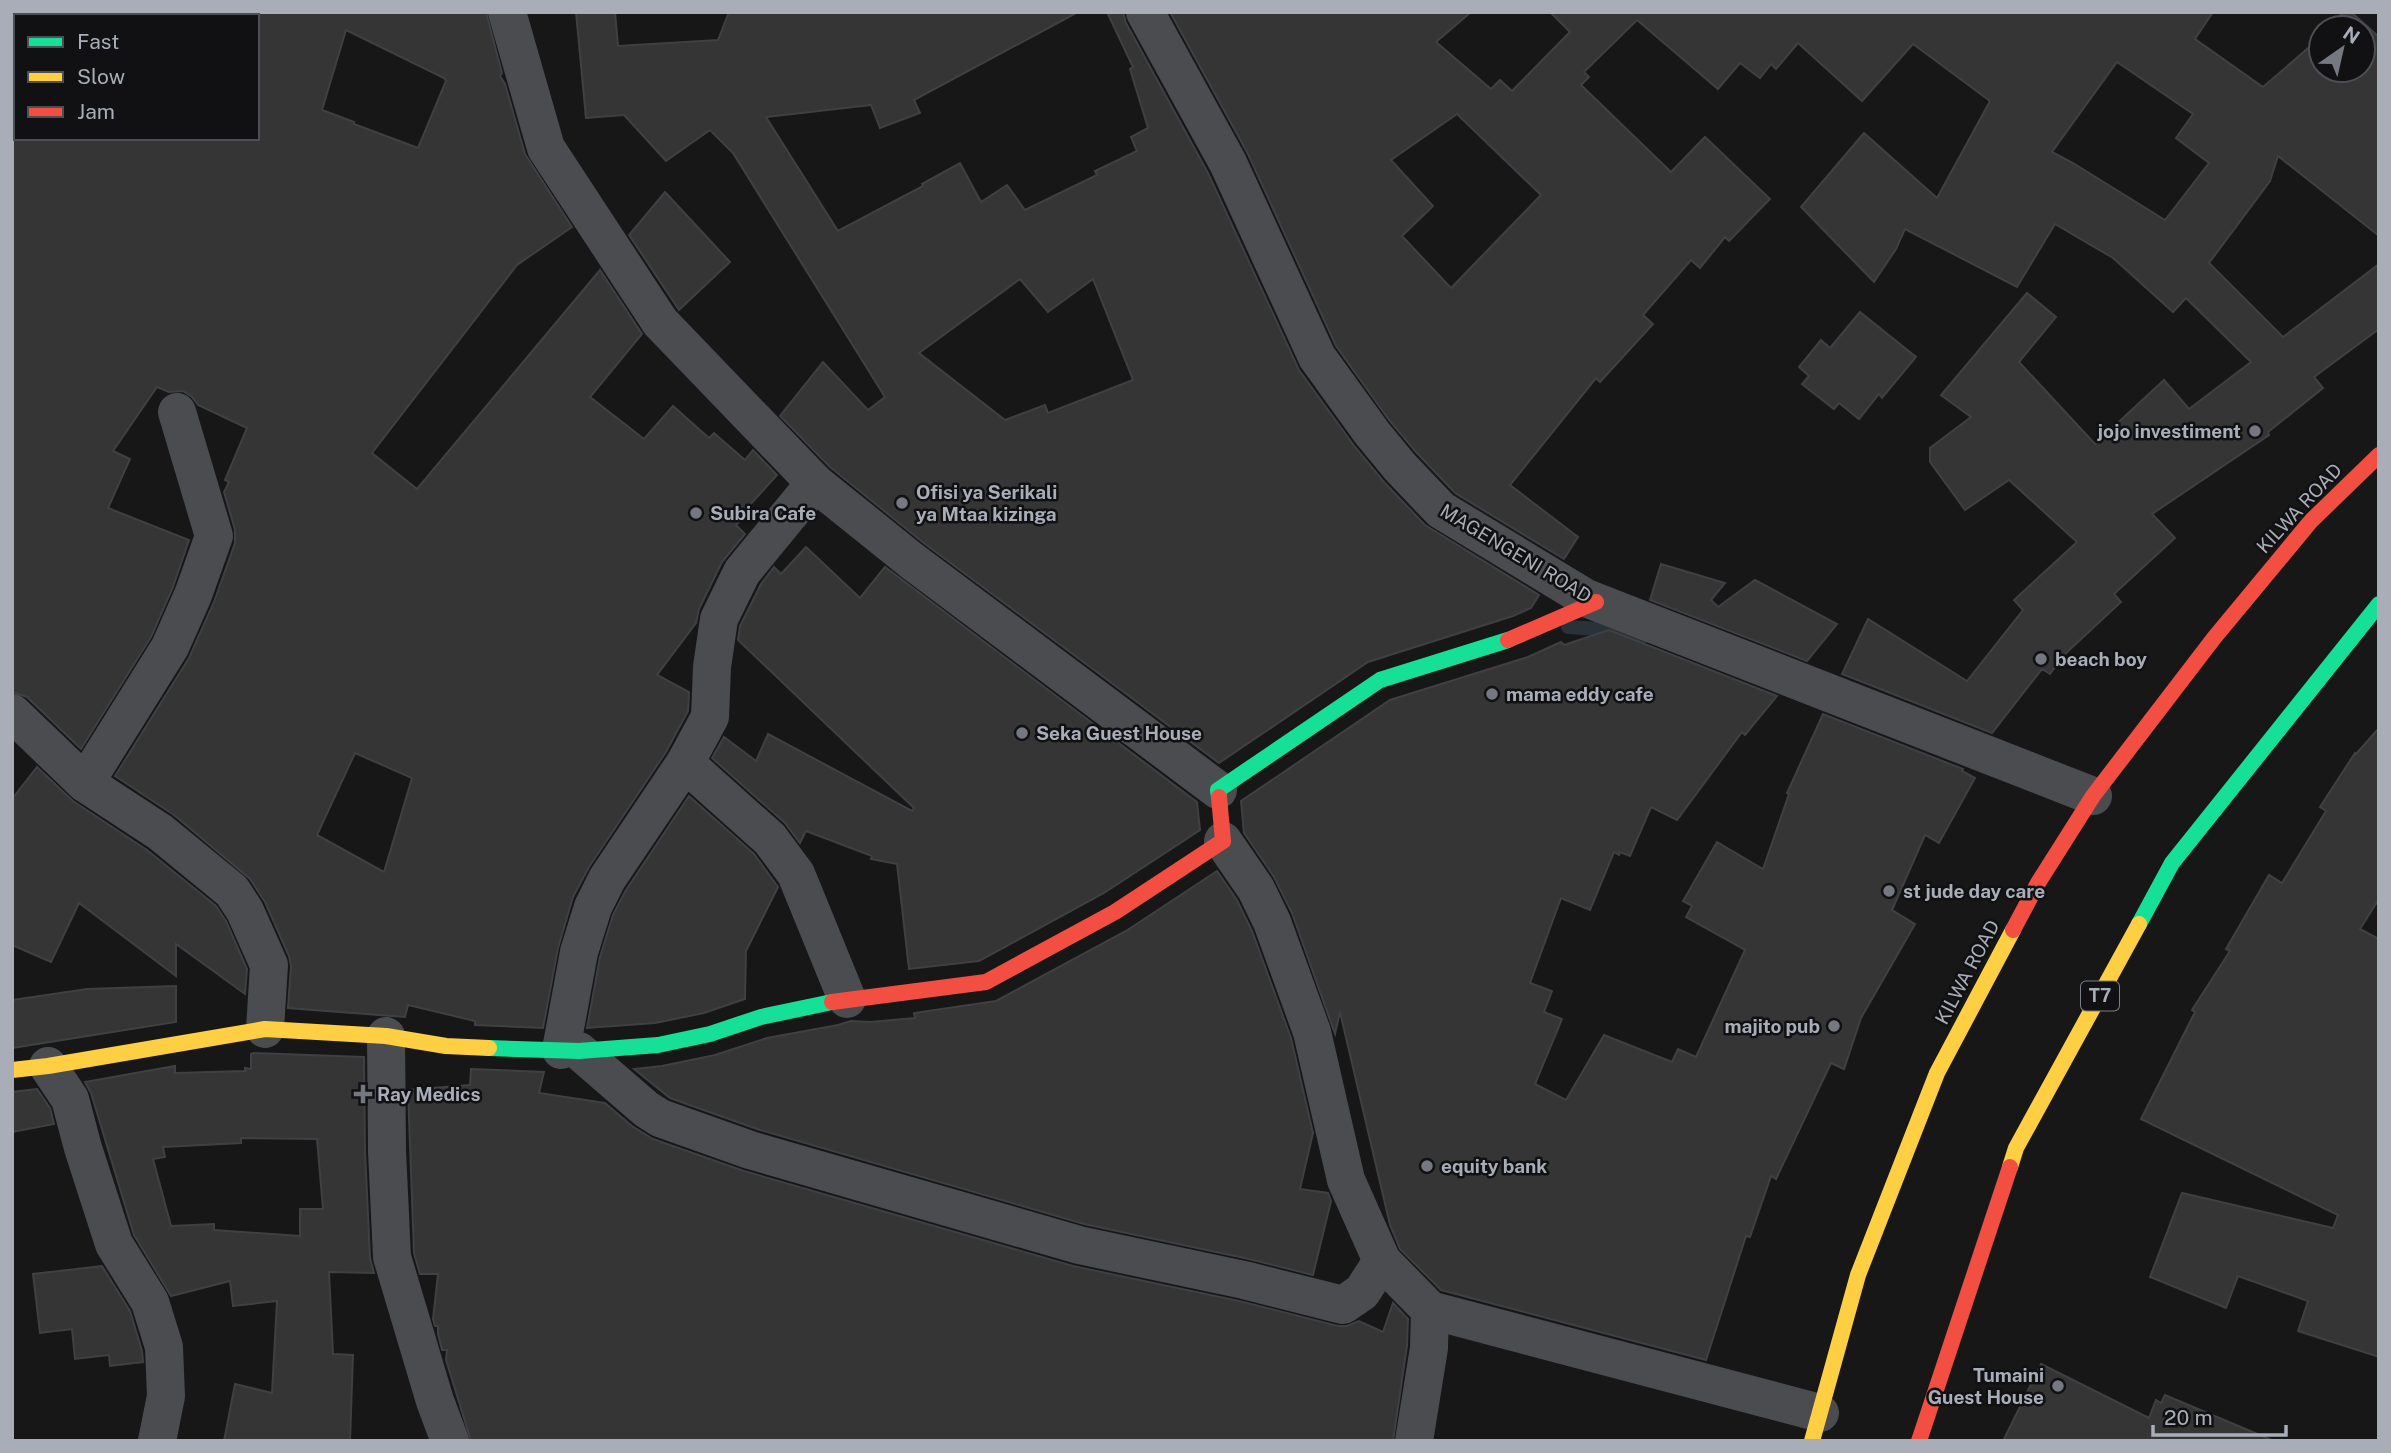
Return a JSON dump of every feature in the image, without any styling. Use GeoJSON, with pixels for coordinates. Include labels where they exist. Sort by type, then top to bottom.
{"type":"FeatureCollection","features":[{"type":"Feature","properties":{"kind":"main road","name":"KILWA ROAD"},"geometry":{"type":"LineString","coordinates":[[1816,1427],[1858,1275],[1937,1073],[2038,883],[2093,796],[2214,638],[2311,521],[2379,455]]}},
{"type":"Feature","properties":{"kind":"main road"},"geometry":{"type":"LineString","coordinates":[[30,1068],[265,1029],[386,1037],[446,1046],[570,1051],[658,1045],[710,1034],[761,1017],[847,999],[986,982],[1115,912],[1223,841],[1218,790],[1380,680],[1521,636],[1596,602]]}},
{"type":"Feature","properties":{"kind":"main road","name":"T7"},"geometry":{"type":"LineString","coordinates":[[1919,1441],[2016,1148],[2172,863],[2379,604]]}},
{"type":"Feature","properties":{"kind":"street"},"geometry":{"type":"LineString","coordinates":[[507,12],[546,148],[660,322],[815,483],[912,561],[1218,790]]}},
{"type":"Feature","properties":{"kind":"street","name":"MAGENGENI ROAD"},"geometry":{"type":"LineString","coordinates":[[1145,12],[1228,163],[1317,357],[1371,433],[1441,510],[1596,602],[2093,796]]}},
{"type":"Feature","properties":{"kind":"street"},"geometry":{"type":"LineString","coordinates":[[85,783],[170,647],[214,536],[177,412]]}},
{"type":"Feature","properties":{"kind":"street"},"geometry":{"type":"LineString","coordinates":[[815,483],[742,572],[719,619],[712,667],[710,717],[685,763],[607,879],[593,907],[579,952],[570,1051],[660,1118],[750,1150],[1079,1245],[1244,1280],[1343,1305],[1362,1292],[1382,1261]]}},
{"type":"Feature","properties":{"kind":"street"},"geometry":{"type":"LineString","coordinates":[[12,713],[85,783],[160,832],[232,891],[245,911],[269,965],[265,1029]]}},
{"type":"Feature","properties":{"kind":"street"},"geometry":{"type":"LineString","coordinates":[[685,763],[770,839],[796,874],[847,999]]}},
{"type":"Feature","properties":{"kind":"street"},"geometry":{"type":"LineString","coordinates":[[1223,841],[1256,889],[1272,922],[1312,1032],[1346,1180],[1382,1261],[1430,1310],[1816,1427]]}},
{"type":"Feature","properties":{"kind":"street"},"geometry":{"type":"LineString","coordinates":[[386,1037],[387,1152],[392,1257],[435,1401],[450,1441]]}},
{"type":"Feature","properties":{"kind":"street"},"geometry":{"type":"LineString","coordinates":[[30,1068],[71,1099],[83,1148],[114,1244],[150,1302],[164,1347],[166,1396],[158,1441]]}},
{"type":"Feature","properties":{"kind":"street"},"geometry":{"type":"LineString","coordinates":[[1414,1441],[1429,1348],[1430,1310]]}},
{"type":"Feature","properties":{"kind":"building"},"geometry":{"type":"Polygon","coordinates":[[[257,12],[486,12],[502,73],[500,76],[505,84],[525,154],[572,227],[517,265],[372,453],[417,489],[600,270],[642,334],[590,397],[644,439],[673,406],[709,438],[714,433],[745,460],[753,450],[777,475],[748,507],[751,509],[736,525],[745,534],[722,562],[699,609],[696,623],[657,675],[689,692],[688,711],[666,752],[589,867],[573,897],[558,948],[543,1028],[475,1025],[475,1021],[408,1005],[405,1017],[288,1008],[291,966],[289,956],[265,902],[250,879],[174,815],[115,776],[189,658],[214,602],[235,543],[235,530],[224,492],[229,482],[225,480],[247,428],[198,405],[183,391],[169,392],[157,387],[113,451],[130,459],[108,508],[189,540],[173,587],[151,637],[81,749],[27,697],[12,692],[12,138],[259,140],[257,12]],[[346,30],[322,110],[418,148],[446,81],[346,30]],[[355,753],[317,835],[384,872],[412,778],[355,753]]]}},
{"type":"Feature","properties":{"kind":"building"},"geometry":{"type":"Polygon","coordinates":[[[576,12],[615,12],[618,46],[718,40],[729,12],[1078,12],[914,100],[920,113],[880,128],[871,105],[766,117],[838,231],[960,163],[981,202],[1007,185],[1025,210],[1097,175],[1095,171],[1137,151],[1131,137],[1148,128],[1130,69],[1133,67],[1107,12],[1123,12],[1126,23],[1208,173],[1299,370],[1355,447],[1425,525],[1539,595],[1531,608],[1513,616],[1368,662],[1219,763],[925,544],[830,467],[780,416],[823,362],[868,410],[885,397],[733,153],[710,130],[666,161],[624,115],[586,118],[576,12]],[[1020,279],[919,353],[1005,420],[1045,405],[1048,413],[1133,380],[1093,279],[1048,312],[1020,279]]]}},
{"type":"Feature","properties":{"kind":"building"},"geometry":{"type":"Polygon","coordinates":[[[1170,12],[1471,12],[1436,42],[1491,89],[1500,80],[1512,91],[1570,32],[1550,12],[2213,12],[2195,39],[2263,87],[2307,49],[2307,84],[2377,84],[2377,35],[2379,37],[2379,236],[2278,156],[2270,181],[2209,263],[2283,337],[2379,264],[2379,329],[2314,377],[2323,388],[2268,432],[2269,435],[2152,514],[2175,538],[2114,594],[2121,602],[2065,654],[2050,674],[2042,669],[1992,733],[1842,674],[1868,619],[1967,681],[2023,610],[2014,600],[2077,542],[2009,480],[1965,510],[1930,462],[1930,448],[1971,417],[1941,395],[2027,293],[2056,317],[2019,362],[2095,444],[2164,380],[2189,409],[2251,362],[2186,298],[2173,312],[2113,258],[2055,224],[2017,287],[1905,229],[1896,249],[1874,282],[1801,207],[1864,133],[1937,198],[1990,101],[1913,44],[1862,101],[1798,43],[1776,69],[1771,64],[1760,78],[1740,63],[1718,89],[1637,20],[1584,72],[1589,77],[1581,85],[1671,172],[1705,137],[1770,199],[1729,241],[1725,237],[1700,268],[1691,260],[1643,315],[1653,324],[1600,382],[1596,378],[1510,485],[1578,537],[1564,559],[1455,493],[1389,420],[1336,346],[1248,154],[1170,12]],[[2117,62],[2052,152],[2165,220],[2209,163],[2176,138],[2193,114],[2117,62]],[[1457,114],[1391,160],[1433,206],[1402,236],[1451,288],[1541,195],[1457,114]]]}},
{"type":"Feature","properties":{"kind":"building"},"geometry":{"type":"Polygon","coordinates":[[[665,192],[730,262],[679,310],[629,235],[665,192]]]}},
{"type":"Feature","properties":{"kind":"building"},"geometry":{"type":"Polygon","coordinates":[[[1860,312],[1916,357],[1882,398],[1879,394],[1859,419],[1839,403],[1834,409],[1802,384],[1809,376],[1799,367],[1821,340],[1830,348],[1860,312]]]}},
{"type":"Feature","properties":{"kind":"building"},"geometry":{"type":"Polygon","coordinates":[[[806,547],[860,598],[885,567],[1197,802],[1200,830],[1104,893],[979,961],[909,969],[897,864],[871,859],[872,856],[806,831],[800,843],[785,823],[712,758],[724,737],[756,761],[768,734],[912,811],[914,808],[738,640],[740,626],[761,584],[774,567],[781,574],[806,547]]]}},
{"type":"Feature","properties":{"kind":"building"},"geometry":{"type":"Polygon","coordinates":[[[1661,564],[1725,583],[1711,600],[1718,607],[1755,580],[1837,624],[1807,661],[1650,600],[1661,564]]]}},
{"type":"Feature","properties":{"kind":"building"},"geometry":{"type":"Polygon","coordinates":[[[1609,630],[1777,696],[1745,735],[1742,732],[1677,820],[1651,807],[1630,856],[1614,852],[1590,910],[1561,898],[1530,983],[1552,991],[1544,1012],[1562,1019],[1535,1084],[1566,1100],[1604,1035],[1672,1062],[1678,1049],[1696,1057],[1745,950],[1686,917],[1692,906],[1683,901],[1717,842],[1763,869],[1789,794],[1787,793],[1823,714],[1963,769],[1962,771],[1975,778],[1939,843],[1925,835],[1892,910],[1915,924],[1861,1018],[1844,1069],[1831,1063],[1776,1179],[1771,1176],[1750,1237],[1746,1236],[1706,1360],[1441,1290],[1400,1249],[1390,1225],[1340,1012],[1335,1034],[1292,913],[1274,877],[1244,833],[1241,801],[1390,700],[1528,657],[1561,642],[1564,645],[1609,630]]]}},
{"type":"Feature","properties":{"kind":"building"},"geometry":{"type":"Polygon","coordinates":[[[2379,728],[2379,899],[2360,929],[2379,939],[2379,1357],[2298,1331],[2308,1301],[2238,1276],[2226,1308],[2150,1277],[2182,1193],[2333,1228],[2338,1215],[2141,1119],[2195,1012],[2192,1010],[2230,951],[2226,949],[2269,875],[2282,883],[2326,811],[2320,807],[2355,753],[2379,728]]]}},
{"type":"Feature","properties":{"kind":"building"},"geometry":{"type":"Polygon","coordinates":[[[37,767],[73,801],[147,850],[216,906],[226,921],[247,969],[245,994],[176,944],[176,976],[79,903],[51,962],[12,945],[12,799],[37,767]]]}},
{"type":"Feature","properties":{"kind":"building"},"geometry":{"type":"Polygon","coordinates":[[[689,796],[754,854],[778,887],[746,951],[745,999],[704,1013],[655,1023],[587,1028],[600,957],[613,915],[626,890],[689,796]]]}},
{"type":"Feature","properties":{"kind":"building"},"geometry":{"type":"Polygon","coordinates":[[[1217,871],[1237,900],[1252,931],[1291,1038],[1313,1133],[1300,1189],[1328,1193],[1331,1201],[1313,1275],[1084,1224],[757,1129],[670,1098],[634,1069],[715,1055],[767,1038],[851,1021],[915,1018],[914,1013],[996,1001],[1126,931],[1217,871]]]}},
{"type":"Feature","properties":{"kind":"building"},"geometry":{"type":"Polygon","coordinates":[[[176,986],[176,1022],[12,1048],[12,1000],[87,989],[176,986]]]}},
{"type":"Feature","properties":{"kind":"building"},"geometry":{"type":"Polygon","coordinates":[[[251,1054],[364,1057],[365,1151],[370,1258],[374,1273],[329,1272],[333,1354],[353,1355],[350,1441],[224,1441],[235,1384],[272,1393],[277,1301],[233,1306],[230,1281],[171,1296],[134,1235],[91,1093],[85,1082],[175,1066],[175,1073],[245,1071],[245,1068],[251,1069],[251,1054]],[[241,1138],[241,1143],[163,1147],[165,1157],[153,1159],[171,1226],[214,1224],[214,1230],[300,1236],[300,1209],[323,1209],[317,1139],[241,1138]]]}},
{"type":"Feature","properties":{"kind":"building"},"geometry":{"type":"Polygon","coordinates":[[[471,1069],[544,1072],[539,1093],[605,1103],[632,1126],[653,1139],[744,1171],[1073,1266],[1239,1301],[1338,1326],[1359,1321],[1383,1332],[1393,1303],[1408,1319],[1407,1346],[1393,1441],[471,1441],[446,1360],[447,1350],[442,1350],[438,1326],[435,1326],[433,1319],[438,1274],[420,1274],[414,1253],[408,1090],[470,1085],[471,1069]]]}},
{"type":"Feature","properties":{"kind":"building"},"geometry":{"type":"Polygon","coordinates":[[[37,1089],[50,1108],[54,1124],[12,1132],[12,1092],[37,1089]]]}},
{"type":"Feature","properties":{"kind":"building"},"geometry":{"type":"Polygon","coordinates":[[[102,1266],[130,1311],[143,1362],[110,1366],[109,1355],[75,1359],[72,1329],[40,1333],[33,1274],[102,1266]]]}},
{"type":"Feature","properties":{"kind":"building","name":"Tumaini Guest House"},"geometry":{"type":"Polygon","coordinates":[[[2041,1364],[2149,1418],[2156,1400],[2161,1403],[2165,1395],[2274,1441],[2003,1441],[2041,1364]]]}},
{"type":"Feature","properties":{"kind":"waterway"},"geometry":{"type":"LineString","coordinates":[[1568,627],[1613,630],[1641,638]]}},
{"type":"Feature","properties":{"kind":"traffic: fast"},"geometry":{"type":"LineString","coordinates":[[2139,924],[2172,863],[2379,604]]}},
{"type":"Feature","properties":{"kind":"traffic: fast"},"geometry":{"type":"LineString","coordinates":[[1219,797],[1218,790],[1380,680],[1508,640]]}},
{"type":"Feature","properties":{"kind":"traffic: fast"},"geometry":{"type":"LineString","coordinates":[[489,1048],[579,1051],[658,1045],[710,1034],[761,1017],[832,1002]]}},
{"type":"Feature","properties":{"kind":"traffic: slow"},"geometry":{"type":"LineString","coordinates":[[2010,1167],[2016,1148],[2139,924]]}},
{"type":"Feature","properties":{"kind":"traffic: slow"},"geometry":{"type":"LineString","coordinates":[[1812,1441],[1858,1275],[1937,1073],[2013,930]]}},
{"type":"Feature","properties":{"kind":"traffic: slow"},"geometry":{"type":"LineString","coordinates":[[12,1070],[265,1029],[386,1036],[446,1046],[489,1048]]}},
{"type":"Feature","properties":{"kind":"traffic: jam"},"geometry":{"type":"LineString","coordinates":[[2013,930],[2038,883],[2093,796],[2214,638],[2311,521],[2379,455]]}},
{"type":"Feature","properties":{"kind":"traffic: jam"},"geometry":{"type":"LineString","coordinates":[[1508,640],[1596,602]]}},
{"type":"Feature","properties":{"kind":"traffic: jam"},"geometry":{"type":"LineString","coordinates":[[832,1002],[986,982],[1115,912],[1223,841],[1219,797]]}},
{"type":"Feature","properties":{"kind":"traffic: jam"},"geometry":{"type":"LineString","coordinates":[[1919,1441],[2010,1167]]}},
{"type":"Feature","properties":{"kind":"place","name":"jojo investiment"},"geometry":{"type":"Point","coordinates":[2255,431]}},
{"type":"Feature","properties":{"kind":"place","name":"Ofisi ya Serikali ya Mtaa kizinga"},"geometry":{"type":"Point","coordinates":[902,503]}},
{"type":"Feature","properties":{"kind":"place","name":"Subira Cafe"},"geometry":{"type":"Point","coordinates":[696,513]}},
{"type":"Feature","properties":{"kind":"place","name":"beach boy"},"geometry":{"type":"Point","coordinates":[2041,659]}},
{"type":"Feature","properties":{"kind":"place","name":"mama eddy cafe"},"geometry":{"type":"Point","coordinates":[1492,694]}},
{"type":"Feature","properties":{"kind":"place","name":"Seka Guest House"},"geometry":{"type":"Point","coordinates":[1022,733]}},
{"type":"Feature","properties":{"kind":"place","name":"st jude day care"},"geometry":{"type":"Point","coordinates":[1889,891]}},
{"type":"Feature","properties":{"kind":"place","name":"majito pub"},"geometry":{"type":"Point","coordinates":[1834,1026]}},
{"type":"Feature","properties":{"kind":"place","name":"Ray Medics"},"geometry":{"type":"Point","coordinates":[363,1094]}},
{"type":"Feature","properties":{"kind":"place","name":"equity bank"},"geometry":{"type":"Point","coordinates":[1427,1166]}},
{"type":"Feature","properties":{"kind":"place","name":"Tumaini Guest House"},"geometry":{"type":"Point","coordinates":[2058,1386]}}]}
